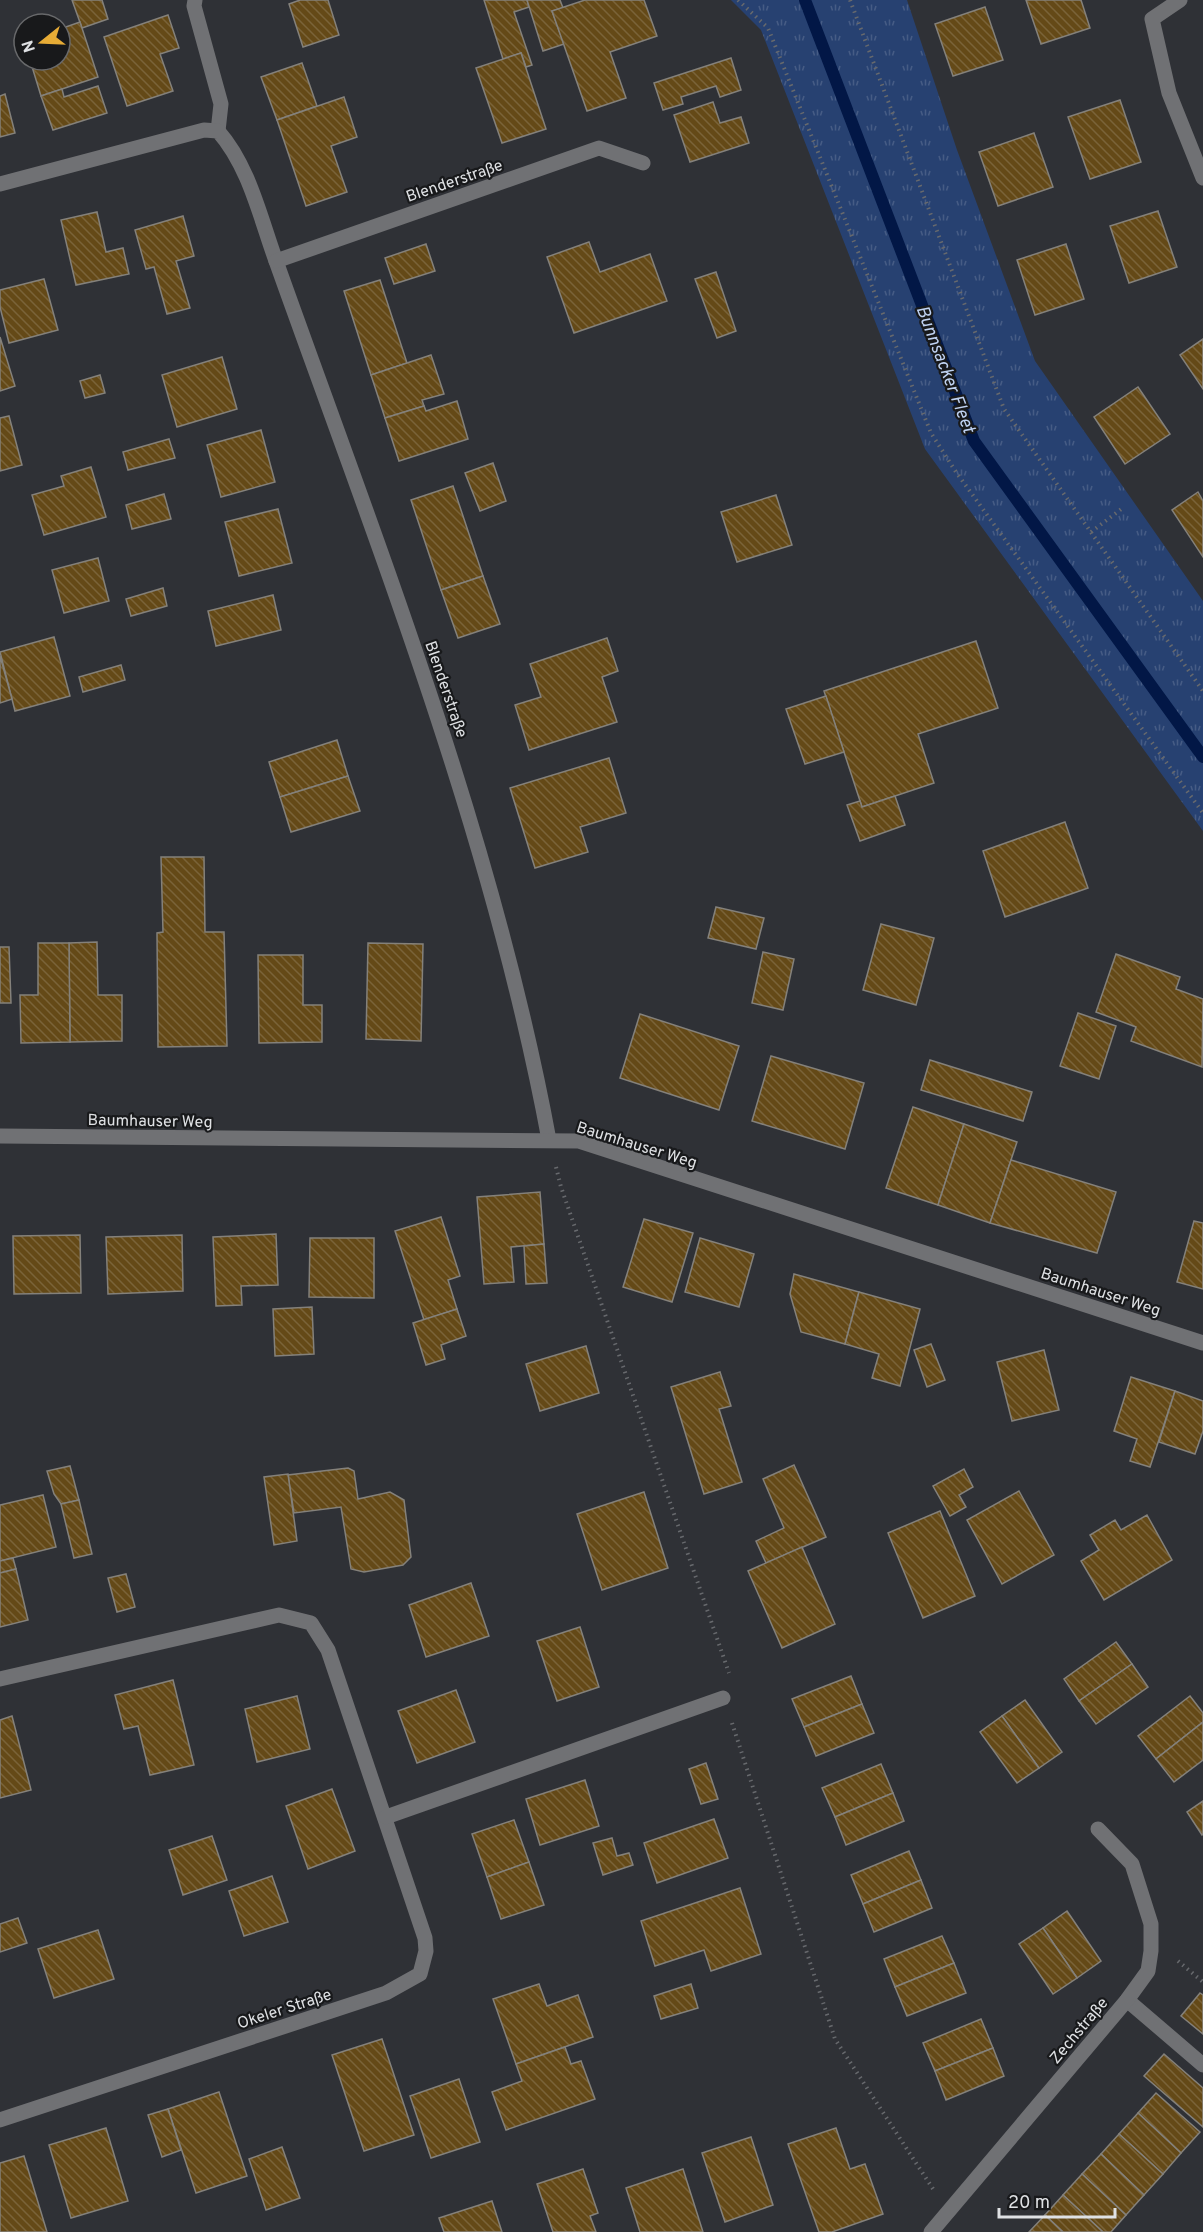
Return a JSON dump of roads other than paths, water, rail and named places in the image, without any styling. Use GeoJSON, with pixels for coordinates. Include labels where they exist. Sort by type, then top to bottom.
{"type":"FeatureCollection","features":[{"type":"Feature","properties":{"kind":"street"},"geometry":{"type":"LineString","coordinates":[[0,184],[180,135],[204,130],[218,131],[221,104],[194,6],[195,0]]}},
{"type":"Feature","properties":{"kind":"street"},"geometry":{"type":"LineString","coordinates":[[1180,0],[1152,19],[1169,93],[1203,178]]}},
{"type":"Feature","properties":{"kind":"street","name":"Blenderstraße"},"geometry":{"type":"LineString","coordinates":[[218,131],[231,146],[244,174],[463,794],[505,944],[549,1140]]}},
{"type":"Feature","properties":{"kind":"street","name":"Blenderstraße"},"geometry":{"type":"LineString","coordinates":[[276,261],[599,148],[643,163]]}},
{"type":"Feature","properties":{"kind":"street","name":"Baumhauser Weg"},"geometry":{"type":"LineString","coordinates":[[0,1136],[579,1141],[1203,1343]]}},
{"type":"Feature","properties":{"kind":"street","name":"Okeler Straße"},"geometry":{"type":"LineString","coordinates":[[0,1678],[279,1616],[311,1623],[328,1650],[386,1817],[425,1938],[426,1951],[420,1974],[386,1994],[0,2120]]}},
{"type":"Feature","properties":{"kind":"street"},"geometry":{"type":"LineString","coordinates":[[386,1817],[723,1698]]}},
{"type":"Feature","properties":{"kind":"street","name":"Zechstraße"},"geometry":{"type":"LineString","coordinates":[[931,2232],[1127,2000],[1148,1971],[1151,1924],[1132,1864],[1098,1830]]}},
{"type":"Feature","properties":{"kind":"street"},"geometry":{"type":"LineString","coordinates":[[1127,2000],[1203,2065]]}},
{"type":"Feature","properties":{"kind":"waterway","name":"Bunnsacker Fleet"},"geometry":{"type":"LineString","coordinates":[[805,0],[974,441],[1203,757]]}}]}
